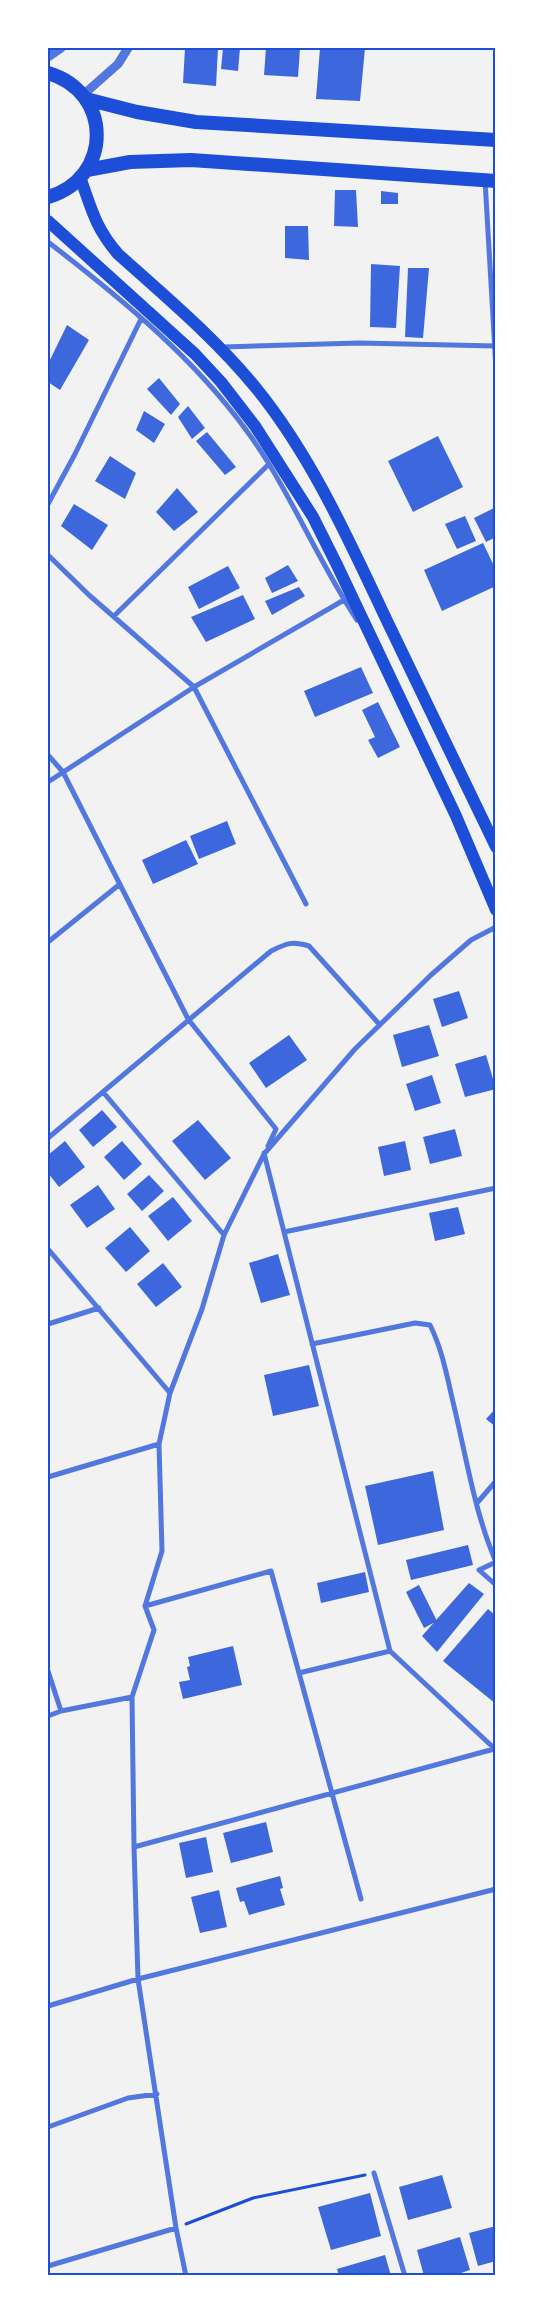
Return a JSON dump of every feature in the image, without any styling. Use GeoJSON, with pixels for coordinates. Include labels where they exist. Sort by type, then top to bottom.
{"type":"FeatureCollection","features":[{"type":"Feature","properties":{"kind":"highway"},"geometry":{"type":"LineString","coordinates":[[48,73],[68,82],[84,97],[94,116],[97,134],[95,153],[84,173],[70,187],[48,197]]}},
{"type":"Feature","properties":{"kind":"highway"},"geometry":{"type":"LineString","coordinates":[[84,97],[137,112],[196,122],[496,140]]}},
{"type":"Feature","properties":{"kind":"highway"},"geometry":{"type":"LineString","coordinates":[[84,173],[130,162],[191,160],[490,180]]}},
{"type":"Feature","properties":{"kind":"main road"},"geometry":{"type":"LineString","coordinates":[[84,173],[96,225],[106,239],[118,254],[220,347],[281,421],[314,477],[356,557],[496,847]]}},
{"type":"Feature","properties":{"kind":"main road"},"geometry":{"type":"LineString","coordinates":[[48,221],[195,354],[221,382],[255,426],[313,517],[338,565],[375,648],[456,816],[496,910]]}},
{"type":"Feature","properties":{"kind":"street"},"geometry":{"type":"LineString","coordinates":[[48,57],[61,48]]}},
{"type":"Feature","properties":{"kind":"street"},"geometry":{"type":"LineString","coordinates":[[84,97],[118,64],[128,48]]}},
{"type":"Feature","properties":{"kind":"street"},"geometry":{"type":"LineString","coordinates":[[490,180],[496,369]]}},
{"type":"Feature","properties":{"kind":"street"},"geometry":{"type":"LineString","coordinates":[[48,242],[97,280],[178,351],[211,386],[245,429],[269,464],[344,600],[375,648]]}},
{"type":"Feature","properties":{"kind":"street"},"geometry":{"type":"LineString","coordinates":[[48,504],[75,454],[141,319]]}},
{"type":"Feature","properties":{"kind":"street"},"geometry":{"type":"LineString","coordinates":[[220,347],[359,343],[495,346]]}},
{"type":"Feature","properties":{"kind":"street"},"geometry":{"type":"LineString","coordinates":[[114,616],[269,464]]}},
{"type":"Feature","properties":{"kind":"street"},"geometry":{"type":"LineString","coordinates":[[48,555],[194,687],[306,904]]}},
{"type":"Feature","properties":{"kind":"street"},"geometry":{"type":"LineString","coordinates":[[48,782],[194,687],[344,600]]}},
{"type":"Feature","properties":{"kind":"street"},"geometry":{"type":"LineString","coordinates":[[48,755],[64,772],[188,1019],[276,1130],[224,1235],[202,1309],[170,1393],[159,1444],[162,1550],[145,1606],[154,1630],[132,1697],[138,1979],[176,2228],[186,2276]]}},
{"type":"Feature","properties":{"kind":"street"},"geometry":{"type":"LineString","coordinates":[[48,942],[120,884]]}},
{"type":"Feature","properties":{"kind":"street"},"geometry":{"type":"LineString","coordinates":[[264,1154],[355,1050],[431,975],[471,940],[496,927]]}},
{"type":"Feature","properties":{"kind":"street"},"geometry":{"type":"LineString","coordinates":[[48,1138],[271,951],[286,944],[296,942],[309,946],[380,1025]]}},
{"type":"Feature","properties":{"kind":"street"},"geometry":{"type":"LineString","coordinates":[[103,1092],[224,1235]]}},
{"type":"Feature","properties":{"kind":"street"},"geometry":{"type":"LineString","coordinates":[[264,1154],[390,1651],[495,1749]]}},
{"type":"Feature","properties":{"kind":"street"},"geometry":{"type":"LineString","coordinates":[[284,1232],[496,1188]]}},
{"type":"Feature","properties":{"kind":"street"},"geometry":{"type":"LineString","coordinates":[[48,1250],[170,1393]]}},
{"type":"Feature","properties":{"kind":"street"},"geometry":{"type":"LineString","coordinates":[[48,1324],[99,1308]]}},
{"type":"Feature","properties":{"kind":"street"},"geometry":{"type":"LineString","coordinates":[[312,1344],[414,1323],[430,1325],[437,1340],[445,1369],[484,1533],[496,1562],[479,1570],[496,1585]]}},
{"type":"Feature","properties":{"kind":"street"},"geometry":{"type":"LineString","coordinates":[[48,1477],[159,1444]]}},
{"type":"Feature","properties":{"kind":"street"},"geometry":{"type":"LineString","coordinates":[[477,1503],[496,1481]]}},
{"type":"Feature","properties":{"kind":"street"},"geometry":{"type":"LineString","coordinates":[[145,1606],[271,1571],[361,1899]]}},
{"type":"Feature","properties":{"kind":"street"},"geometry":{"type":"LineString","coordinates":[[299,1673],[390,1651]]}},
{"type":"Feature","properties":{"kind":"street"},"geometry":{"type":"LineString","coordinates":[[48,1671],[61,1711]]}},
{"type":"Feature","properties":{"kind":"street"},"geometry":{"type":"LineString","coordinates":[[48,1716],[61,1711],[132,1697]]}},
{"type":"Feature","properties":{"kind":"street"},"geometry":{"type":"LineString","coordinates":[[134,1847],[495,1749]]}},
{"type":"Feature","properties":{"kind":"street"},"geometry":{"type":"LineString","coordinates":[[48,2006],[138,1979],[496,1889]]}},
{"type":"Feature","properties":{"kind":"street"},"geometry":{"type":"LineString","coordinates":[[48,2127],[128,2098],[157,2094]]}},
{"type":"Feature","properties":{"kind":"street"},"geometry":{"type":"LineString","coordinates":[[374,2173],[405,2276]]}},
{"type":"Feature","properties":{"kind":"street"},"geometry":{"type":"LineString","coordinates":[[48,2266],[176,2228]]}},
{"type":"Feature","properties":{"kind":"path"},"geometry":{"type":"LineString","coordinates":[[176,2228],[253,2198],[374,2173]]}},
{"type":"Feature","properties":{"kind":"building"},"geometry":{"type":"Polygon","coordinates":[[[185,48],[218,48],[216,86],[183,83],[185,48]]]}},
{"type":"Feature","properties":{"kind":"building"},"geometry":{"type":"Polygon","coordinates":[[[223,48],[240,48],[238,71],[221,69],[223,48]]]}},
{"type":"Feature","properties":{"kind":"building"},"geometry":{"type":"Polygon","coordinates":[[[266,48],[300,48],[298,77],[264,75],[266,48]]]}},
{"type":"Feature","properties":{"kind":"building"},"geometry":{"type":"Polygon","coordinates":[[[320,48],[365,48],[360,101],[316,99],[320,48]]]}},
{"type":"Feature","properties":{"kind":"building"},"geometry":{"type":"Polygon","coordinates":[[[335,190],[356,190],[358,227],[334,226],[335,190]]]}},
{"type":"Feature","properties":{"kind":"building"},"geometry":{"type":"Polygon","coordinates":[[[381,191],[398,193],[398,204],[381,204],[381,191]]]}},
{"type":"Feature","properties":{"kind":"building"},"geometry":{"type":"Polygon","coordinates":[[[285,226],[308,226],[309,260],[285,258],[285,226]]]}},
{"type":"Feature","properties":{"kind":"building"},"geometry":{"type":"Polygon","coordinates":[[[371,264],[400,266],[396,328],[370,327],[371,264]]]}},
{"type":"Feature","properties":{"kind":"building"},"geometry":{"type":"Polygon","coordinates":[[[408,268],[429,268],[423,338],[405,337],[408,268]]]}},
{"type":"Feature","properties":{"kind":"building"},"geometry":{"type":"Polygon","coordinates":[[[67,325],[89,340],[60,390],[48,382],[48,364],[67,325]]]}},
{"type":"Feature","properties":{"kind":"building"},"geometry":{"type":"Polygon","coordinates":[[[159,378],[180,404],[171,415],[147,389],[159,378]]]}},
{"type":"Feature","properties":{"kind":"building"},"geometry":{"type":"Polygon","coordinates":[[[188,406],[205,428],[192,439],[178,417],[188,406]]]}},
{"type":"Feature","properties":{"kind":"building"},"geometry":{"type":"Polygon","coordinates":[[[144,411],[165,424],[154,443],[136,430],[144,411]]]}},
{"type":"Feature","properties":{"kind":"building"},"geometry":{"type":"Polygon","coordinates":[[[207,432],[236,467],[225,475],[196,441],[207,432]]]}},
{"type":"Feature","properties":{"kind":"building"},"geometry":{"type":"Polygon","coordinates":[[[438,436],[463,487],[413,512],[388,461],[438,436]]]}},
{"type":"Feature","properties":{"kind":"building"},"geometry":{"type":"Polygon","coordinates":[[[110,456],[136,473],[125,499],[95,481],[110,456]]]}},
{"type":"Feature","properties":{"kind":"building"},"geometry":{"type":"Polygon","coordinates":[[[177,488],[198,512],[174,531],[156,512],[177,488]]]}},
{"type":"Feature","properties":{"kind":"building"},"geometry":{"type":"Polygon","coordinates":[[[74,504],[108,525],[92,550],[61,526],[74,504]]]}},
{"type":"Feature","properties":{"kind":"building"},"geometry":{"type":"Polygon","coordinates":[[[496,507],[496,537],[486,542],[474,518],[496,507]]]}},
{"type":"Feature","properties":{"kind":"building"},"geometry":{"type":"Polygon","coordinates":[[[465,516],[476,541],[457,549],[445,524],[465,516]]]}},
{"type":"Feature","properties":{"kind":"building"},"geometry":{"type":"Polygon","coordinates":[[[483,543],[496,570],[496,586],[442,611],[424,570],[483,543]]]}},
{"type":"Feature","properties":{"kind":"building"},"geometry":{"type":"Polygon","coordinates":[[[288,565],[298,581],[272,593],[265,578],[288,565]]]}},
{"type":"Feature","properties":{"kind":"building"},"geometry":{"type":"Polygon","coordinates":[[[228,566],[240,588],[199,609],[188,587],[228,566]]]}},
{"type":"Feature","properties":{"kind":"building"},"geometry":{"type":"Polygon","coordinates":[[[299,587],[305,596],[272,615],[265,601],[299,587]]]}},
{"type":"Feature","properties":{"kind":"building"},"geometry":{"type":"Polygon","coordinates":[[[243,595],[255,619],[206,642],[191,617],[243,595]]]}},
{"type":"Feature","properties":{"kind":"building"},"geometry":{"type":"Polygon","coordinates":[[[361,667],[373,693],[315,717],[304,691],[361,667]]]}},
{"type":"Feature","properties":{"kind":"building"},"geometry":{"type":"Polygon","coordinates":[[[378,702],[400,747],[378,758],[368,740],[375,737],[362,710],[378,702]]]}},
{"type":"Feature","properties":{"kind":"building"},"geometry":{"type":"Polygon","coordinates":[[[227,821],[236,844],[199,859],[190,836],[227,821]]]}},
{"type":"Feature","properties":{"kind":"building"},"geometry":{"type":"Polygon","coordinates":[[[186,840],[198,864],[153,884],[142,860],[186,840]]]}},
{"type":"Feature","properties":{"kind":"building"},"geometry":{"type":"Polygon","coordinates":[[[459,991],[468,1018],[442,1027],[433,999],[459,991]]]}},
{"type":"Feature","properties":{"kind":"building"},"geometry":{"type":"Polygon","coordinates":[[[429,1025],[439,1056],[402,1067],[393,1035],[429,1025]]]}},
{"type":"Feature","properties":{"kind":"building"},"geometry":{"type":"Polygon","coordinates":[[[289,1035],[307,1060],[266,1088],[249,1063],[289,1035]]]}},
{"type":"Feature","properties":{"kind":"building"},"geometry":{"type":"Polygon","coordinates":[[[486,1055],[496,1089],[465,1097],[455,1064],[486,1055]]]}},
{"type":"Feature","properties":{"kind":"building"},"geometry":{"type":"Polygon","coordinates":[[[432,1075],[441,1103],[415,1111],[406,1084],[432,1075]]]}},
{"type":"Feature","properties":{"kind":"building"},"geometry":{"type":"Polygon","coordinates":[[[102,1110],[117,1127],[93,1147],[79,1130],[102,1110]]]}},
{"type":"Feature","properties":{"kind":"building"},"geometry":{"type":"Polygon","coordinates":[[[198,1120],[231,1158],[205,1180],[172,1141],[198,1120]]]}},
{"type":"Feature","properties":{"kind":"building"},"geometry":{"type":"Polygon","coordinates":[[[455,1129],[462,1156],[430,1164],[423,1137],[455,1129]]]}},
{"type":"Feature","properties":{"kind":"building"},"geometry":{"type":"Polygon","coordinates":[[[65,1141],[85,1167],[59,1187],[48,1173],[48,1155],[65,1141]]]}},
{"type":"Feature","properties":{"kind":"building"},"geometry":{"type":"Polygon","coordinates":[[[122,1141],[142,1164],[124,1180],[104,1157],[122,1141]]]}},
{"type":"Feature","properties":{"kind":"building"},"geometry":{"type":"Polygon","coordinates":[[[405,1141],[411,1170],[384,1176],[378,1147],[405,1141]]]}},
{"type":"Feature","properties":{"kind":"building"},"geometry":{"type":"Polygon","coordinates":[[[149,1175],[164,1191],[142,1211],[127,1194],[149,1175]]]}},
{"type":"Feature","properties":{"kind":"building"},"geometry":{"type":"Polygon","coordinates":[[[98,1185],[115,1209],[87,1228],[70,1205],[98,1185]]]}},
{"type":"Feature","properties":{"kind":"building"},"geometry":{"type":"Polygon","coordinates":[[[173,1197],[192,1221],[168,1241],[148,1216],[173,1197]]]}},
{"type":"Feature","properties":{"kind":"building"},"geometry":{"type":"Polygon","coordinates":[[[458,1207],[465,1234],[435,1241],[429,1213],[458,1207]]]}},
{"type":"Feature","properties":{"kind":"building"},"geometry":{"type":"Polygon","coordinates":[[[130,1227],[150,1251],[126,1272],[105,1248],[130,1227]]]}},
{"type":"Feature","properties":{"kind":"building"},"geometry":{"type":"Polygon","coordinates":[[[278,1254],[290,1295],[261,1303],[249,1263],[278,1254]]]}},
{"type":"Feature","properties":{"kind":"building"},"geometry":{"type":"Polygon","coordinates":[[[163,1263],[182,1287],[156,1307],[137,1284],[163,1263]]]}},
{"type":"Feature","properties":{"kind":"building"},"geometry":{"type":"Polygon","coordinates":[[[309,1365],[319,1406],[273,1416],[264,1375],[309,1365]]]}},
{"type":"Feature","properties":{"kind":"building"},"geometry":{"type":"Polygon","coordinates":[[[496,1408],[496,1427],[486,1419],[496,1408]]]}},
{"type":"Feature","properties":{"kind":"building"},"geometry":{"type":"Polygon","coordinates":[[[433,1471],[444,1530],[378,1545],[365,1486],[433,1471]]]}},
{"type":"Feature","properties":{"kind":"building"},"geometry":{"type":"Polygon","coordinates":[[[468,1545],[473,1565],[411,1580],[406,1560],[468,1545]]]}},
{"type":"Feature","properties":{"kind":"building"},"geometry":{"type":"Polygon","coordinates":[[[365,1572],[369,1592],[321,1603],[317,1583],[365,1572]]]}},
{"type":"Feature","properties":{"kind":"building"},"geometry":{"type":"Polygon","coordinates":[[[469,1583],[484,1594],[437,1652],[422,1636],[469,1583]]]}},
{"type":"Feature","properties":{"kind":"building"},"geometry":{"type":"Polygon","coordinates":[[[419,1585],[437,1621],[424,1628],[406,1592],[419,1585]]]}},
{"type":"Feature","properties":{"kind":"building"},"geometry":{"type":"Polygon","coordinates":[[[488,1609],[496,1616],[496,1704],[443,1661],[488,1609]]]}},
{"type":"Feature","properties":{"kind":"building"},"geometry":{"type":"Polygon","coordinates":[[[233,1646],[242,1685],[183,1699],[179,1682],[190,1680],[187,1667],[190,1666],[188,1657],[233,1646]]]}},
{"type":"Feature","properties":{"kind":"building"},"geometry":{"type":"Polygon","coordinates":[[[266,1822],[273,1852],[231,1863],[223,1833],[266,1822]]]}},
{"type":"Feature","properties":{"kind":"building"},"geometry":{"type":"Polygon","coordinates":[[[206,1837],[213,1872],[186,1878],[179,1843],[206,1837]]]}},
{"type":"Feature","properties":{"kind":"building"},"geometry":{"type":"Polygon","coordinates":[[[280,1876],[283,1888],[280,1889],[285,1905],[249,1915],[244,1901],[240,1902],[236,1888],[280,1876]]]}},
{"type":"Feature","properties":{"kind":"building"},"geometry":{"type":"Polygon","coordinates":[[[219,1890],[227,1927],[200,1933],[191,1897],[219,1890]]]}},
{"type":"Feature","properties":{"kind":"building"},"geometry":{"type":"Polygon","coordinates":[[[442,2175],[452,2208],[408,2220],[399,2187],[442,2175]]]}},
{"type":"Feature","properties":{"kind":"building"},"geometry":{"type":"Polygon","coordinates":[[[370,2193],[381,2236],[331,2250],[318,2207],[370,2193]]]}},
{"type":"Feature","properties":{"kind":"building"},"geometry":{"type":"Polygon","coordinates":[[[496,2226],[496,2261],[478,2266],[469,2233],[496,2226]]]}},
{"type":"Feature","properties":{"kind":"building"},"geometry":{"type":"Polygon","coordinates":[[[460,2237],[470,2270],[452,2276],[424,2276],[417,2250],[460,2237]]]}},
{"type":"Feature","properties":{"kind":"building"},"geometry":{"type":"Polygon","coordinates":[[[385,2255],[391,2276],[339,2276],[337,2269],[385,2255]]]}}]}
